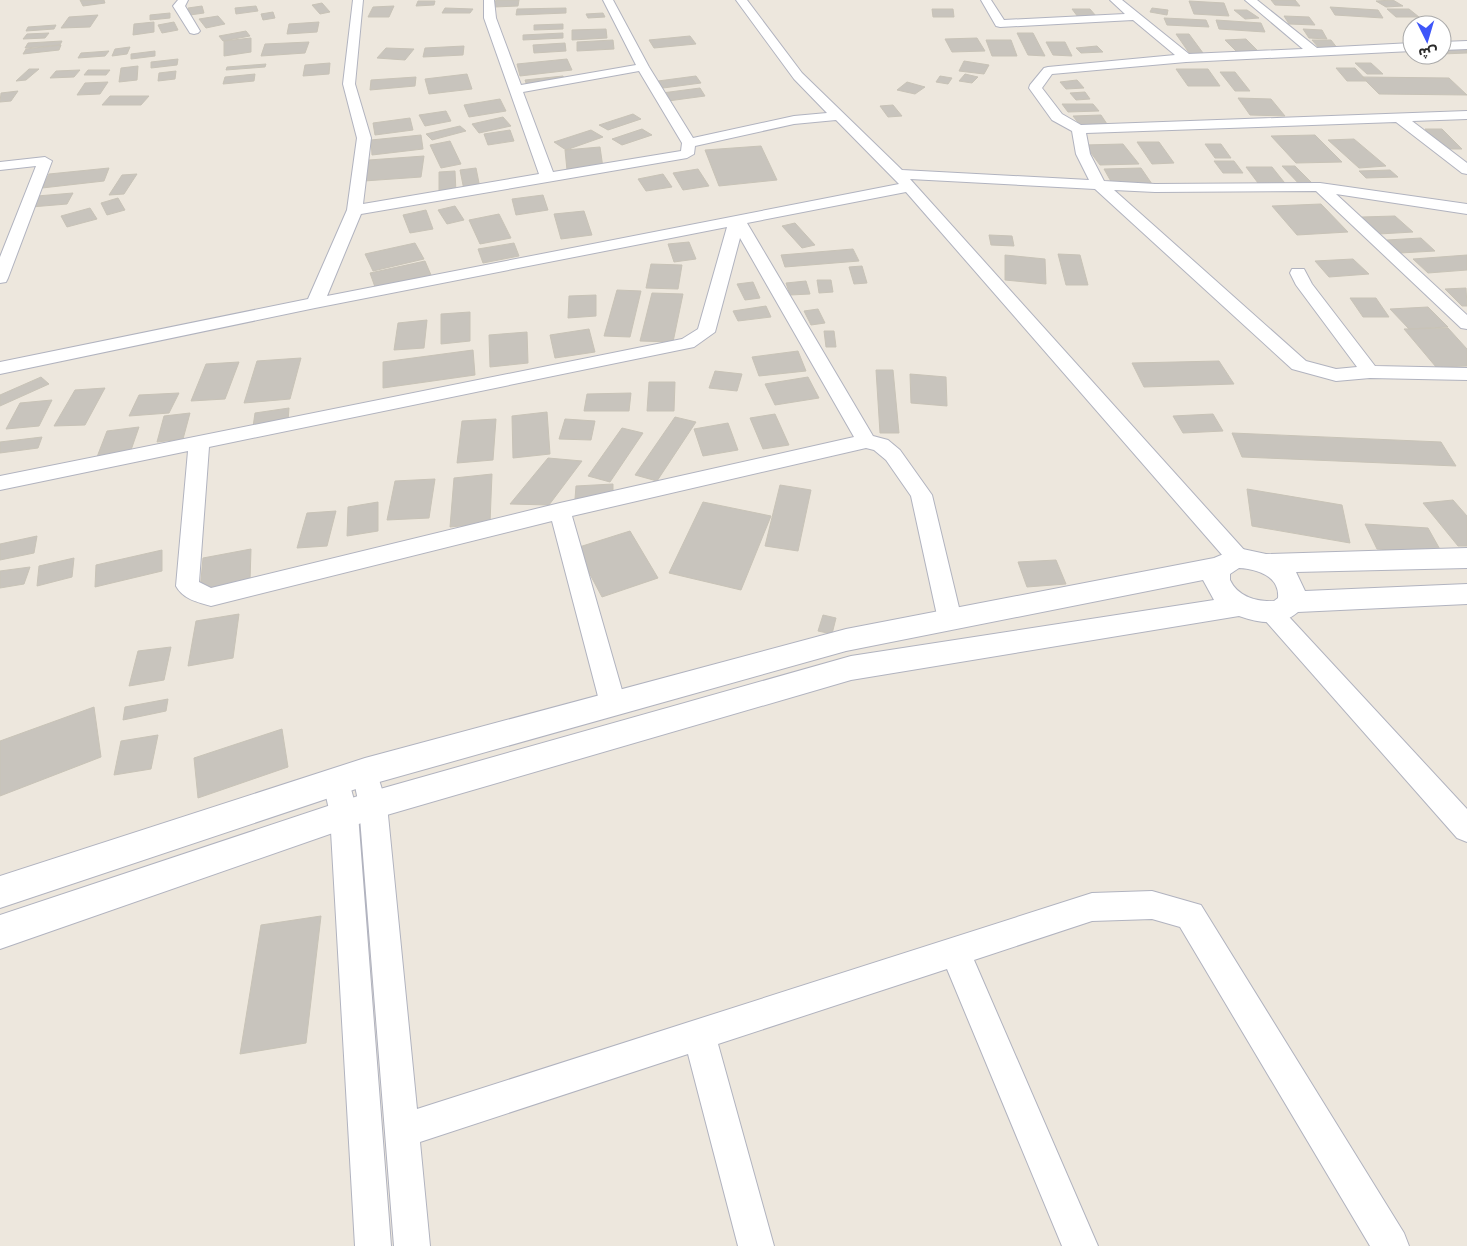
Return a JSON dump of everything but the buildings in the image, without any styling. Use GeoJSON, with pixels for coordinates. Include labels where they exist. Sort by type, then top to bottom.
{"type":"FeatureCollection","features":[{"type":"Feature","properties":{"kind":"street"},"geometry":{"type":"LineString","coordinates":[[183,0],[179,6],[194,31]]}},
{"type":"Feature","properties":{"kind":"street"},"geometry":{"type":"LineString","coordinates":[[315,303],[355,210],[364,138],[349,84],[358,0]]}},
{"type":"Feature","properties":{"kind":"street"},"geometry":{"type":"LineString","coordinates":[[489,0],[490,18],[548,178]]}},
{"type":"Feature","properties":{"kind":"street"},"geometry":{"type":"LineString","coordinates":[[355,210],[687,154],[690,143],[643,67],[608,0]]}},
{"type":"Feature","properties":{"kind":"street"},"geometry":{"type":"LineString","coordinates":[[741,0],[798,76],[903,180],[1228,562]]}},
{"type":"Feature","properties":{"kind":"street"},"geometry":{"type":"LineString","coordinates":[[986,0],[1000,24],[1135,17]]}},
{"type":"Feature","properties":{"kind":"street"},"geometry":{"type":"LineString","coordinates":[[1115,0],[1186,58]]}},
{"type":"Feature","properties":{"kind":"street"},"geometry":{"type":"LineString","coordinates":[[1250,0],[1313,51]]}},
{"type":"Feature","properties":{"kind":"street"},"geometry":{"type":"LineString","coordinates":[[1452,46],[1467,45]]}},
{"type":"Feature","properties":{"kind":"street"},"geometry":{"type":"LineString","coordinates":[[1402,47],[1186,58],[1048,71],[1035,88],[1057,117],[1078,129],[1467,114]]}},
{"type":"Feature","properties":{"kind":"street"},"geometry":{"type":"LineString","coordinates":[[516,90],[643,67]]}},
{"type":"Feature","properties":{"kind":"street"},"geometry":{"type":"LineString","coordinates":[[690,143],[794,120],[835,114]]}},
{"type":"Feature","properties":{"kind":"street"},"geometry":{"type":"LineString","coordinates":[[1398,117],[1467,170]]}},
{"type":"Feature","properties":{"kind":"street"},"geometry":{"type":"LineString","coordinates":[[1078,129],[1083,154],[1098,184],[1300,365],[1336,374],[1370,372],[1467,374]]}},
{"type":"Feature","properties":{"kind":"street"},"geometry":{"type":"LineString","coordinates":[[0,166],[45,162],[22,226],[0,278]]}},
{"type":"Feature","properties":{"kind":"street"},"geometry":{"type":"LineString","coordinates":[[0,368],[315,303],[736,220],[903,180],[1098,184],[1155,188],[1320,186],[1467,209]]}},
{"type":"Feature","properties":{"kind":"street"},"geometry":{"type":"LineString","coordinates":[[1320,186],[1467,324]]}},
{"type":"Feature","properties":{"kind":"street"},"geometry":{"type":"LineString","coordinates":[[736,220],[866,441]]}},
{"type":"Feature","properties":{"kind":"street"},"geometry":{"type":"LineString","coordinates":[[0,483],[688,343],[706,332],[736,220]]}},
{"type":"Feature","properties":{"kind":"street"},"geometry":{"type":"LineString","coordinates":[[0,228],[22,226]]}},
{"type":"Feature","properties":{"kind":"street"},"geometry":{"type":"LineString","coordinates":[[1298,273],[1304,285],[1370,372]]}},
{"type":"Feature","properties":{"kind":"street"},"geometry":{"type":"LineString","coordinates":[[198,442],[187,586],[197,593],[211,597],[560,511],[866,441],[881,446],[893,455],[921,495],[950,620]]}},
{"type":"Feature","properties":{"kind":"street"},"geometry":{"type":"LineString","coordinates":[[560,511],[613,704]]}},
{"type":"Feature","properties":{"kind":"street"},"geometry":{"type":"LineString","coordinates":[[0,932],[344,814],[764,678],[846,640],[1228,562],[1252,559],[1267,563],[1467,558]]}},
{"type":"Feature","properties":{"kind":"street"},"geometry":{"type":"LineString","coordinates":[[1228,562],[1216,576],[1219,587],[1227,597],[1240,606],[1256,611],[1281,607],[1467,594]]}},
{"type":"Feature","properties":{"kind":"street"},"geometry":{"type":"LineString","coordinates":[[1267,563],[1280,572],[1289,582],[1293,592],[1281,607]]}},
{"type":"Feature","properties":{"kind":"street"},"geometry":{"type":"LineString","coordinates":[[0,892],[351,778],[613,704],[764,678],[851,668],[1240,606]]}},
{"type":"Feature","properties":{"kind":"street"},"geometry":{"type":"LineString","coordinates":[[1281,607],[1467,829]]}},
{"type":"Feature","properties":{"kind":"street"},"geometry":{"type":"LineString","coordinates":[[351,778],[373,805],[412,1246]]}},
{"type":"Feature","properties":{"kind":"street"},"geometry":{"type":"LineString","coordinates":[[351,778],[344,814],[373,1246]]}},
{"type":"Feature","properties":{"kind":"street"},"geometry":{"type":"LineString","coordinates":[[402,1130],[1092,908],[1152,905],[1190,915],[1391,1246]]}},
{"type":"Feature","properties":{"kind":"street"},"geometry":{"type":"LineString","coordinates":[[955,952],[1080,1246]]}},
{"type":"Feature","properties":{"kind":"street"},"geometry":{"type":"LineString","coordinates":[[699,1034],[756,1246]]}}]}
